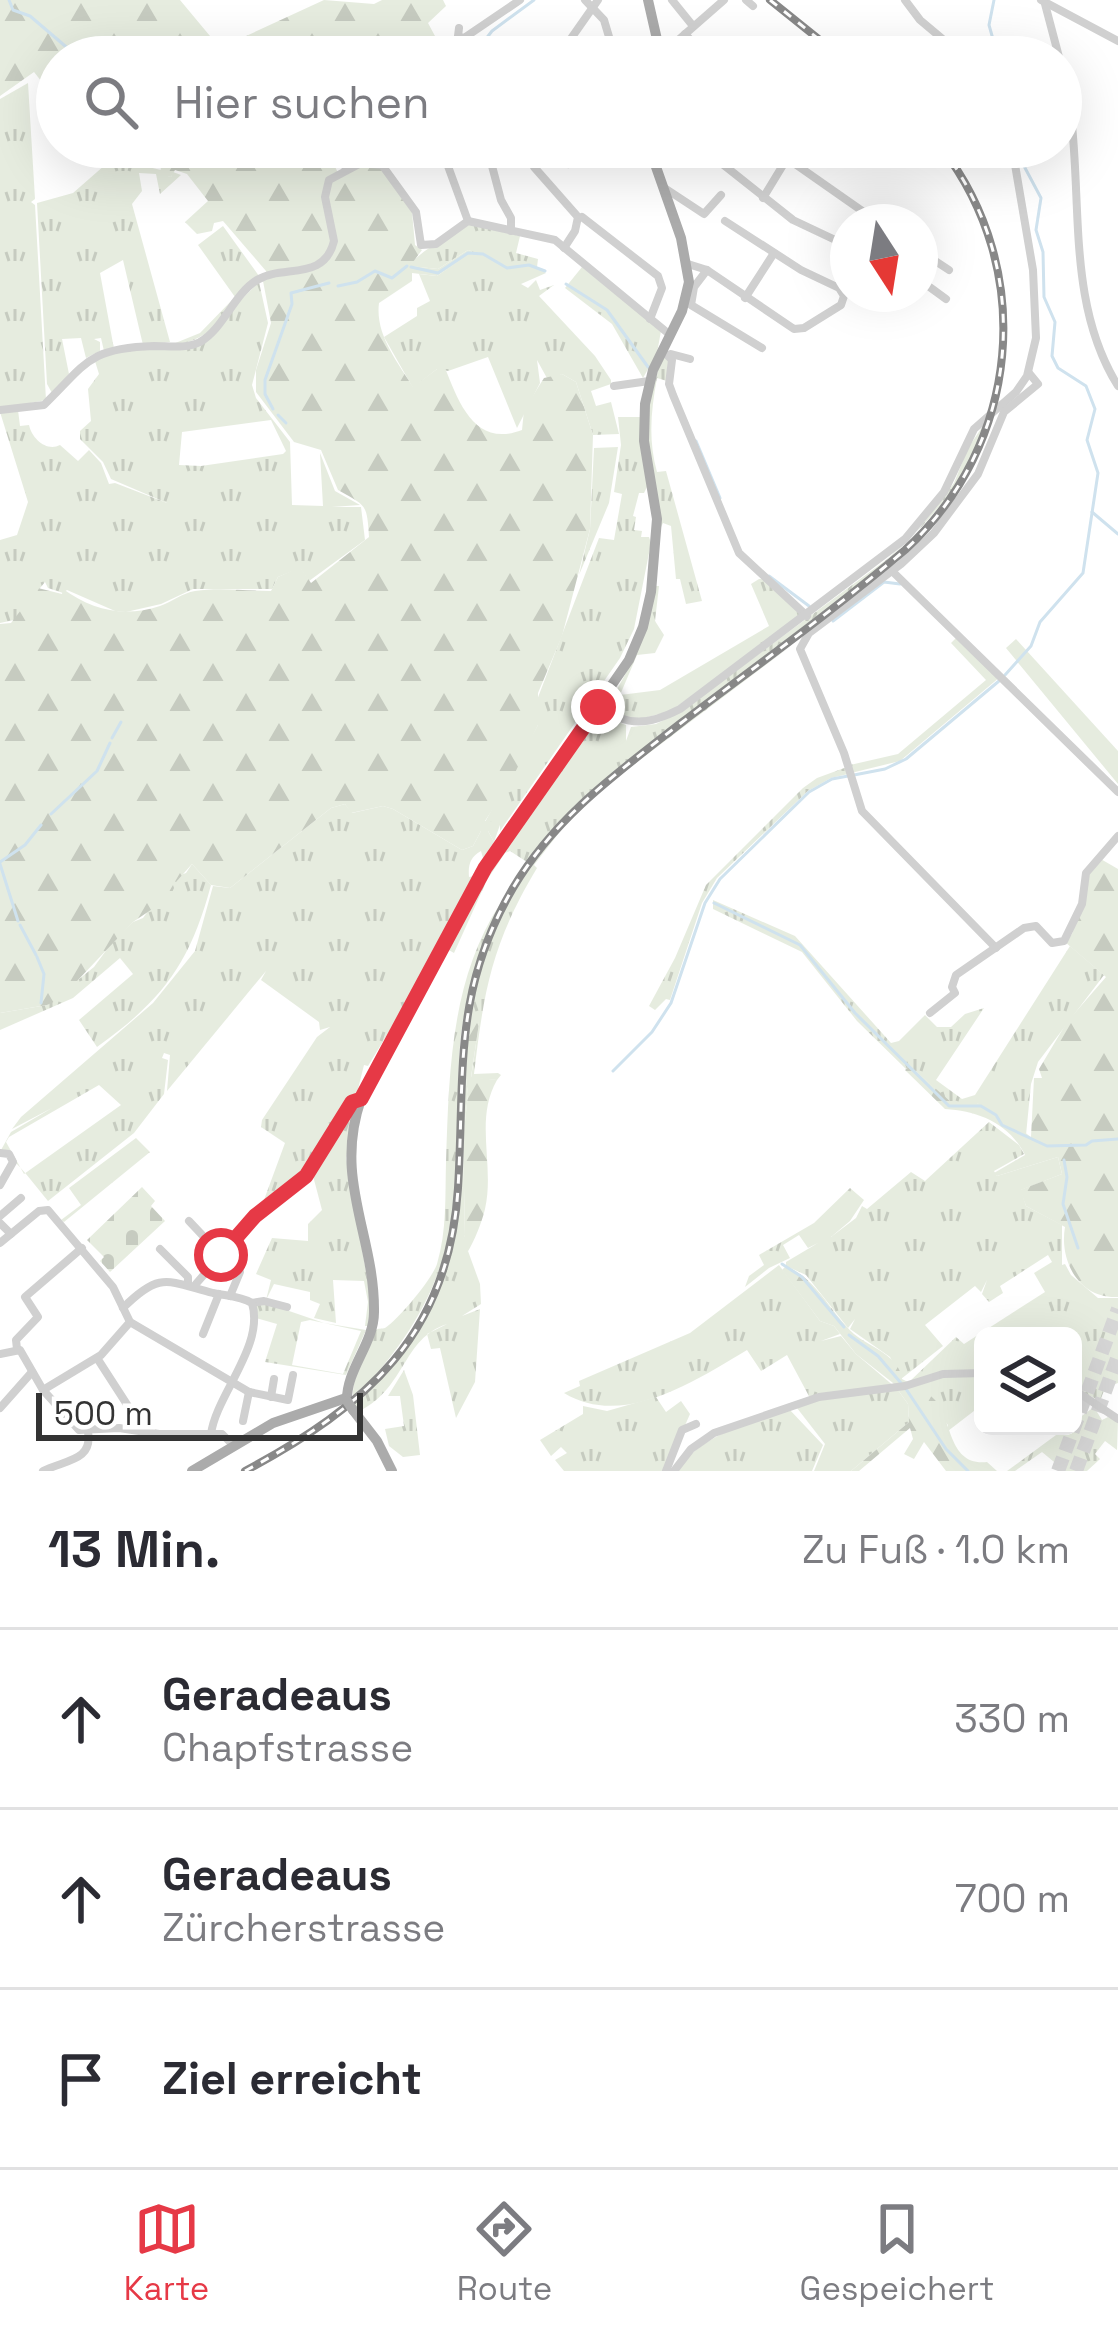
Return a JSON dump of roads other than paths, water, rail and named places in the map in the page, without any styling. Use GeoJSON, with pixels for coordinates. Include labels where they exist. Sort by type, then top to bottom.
{"type":"FeatureCollection","features":[{"type":"Feature","properties":{"kind":"main road"},"geometry":{"type":"LineString","coordinates":[[648,0],[660,36]]}},
{"type":"Feature","properties":{"kind":"main road"},"geometry":{"type":"LineString","coordinates":[[349,1403],[374,1315],[349,1158],[361,1099],[485,868],[635,648],[651,592],[657,519],[644,442],[650,381],[686,298],[688,264],[656,168]]}},
{"type":"Feature","properties":{"kind":"main road"},"geometry":{"type":"LineString","coordinates":[[192,1471],[273,1423],[349,1403]]}},
{"type":"Feature","properties":{"kind":"main road"},"geometry":{"type":"LineString","coordinates":[[349,1403],[392,1471]]}},
{"type":"Feature","properties":{"kind":"street"},"geometry":{"type":"LineString","coordinates":[[467,36],[520,0]]}},
{"type":"Feature","properties":{"kind":"street"},"geometry":{"type":"LineString","coordinates":[[585,0],[597,4],[611,36]]}},
{"type":"Feature","properties":{"kind":"street"},"geometry":{"type":"LineString","coordinates":[[672,0],[693,36]]}},
{"type":"Feature","properties":{"kind":"street"},"geometry":{"type":"LineString","coordinates":[[683,36],[724,0]]}},
{"type":"Feature","properties":{"kind":"street"},"geometry":{"type":"LineString","coordinates":[[905,0],[939,36]]}},
{"type":"Feature","properties":{"kind":"street"},"geometry":{"type":"LineString","coordinates":[[1043,2],[1118,41]]}},
{"type":"Feature","properties":{"kind":"street"},"geometry":{"type":"LineString","coordinates":[[1043,2],[1053,36]]}},
{"type":"Feature","properties":{"kind":"street"},"geometry":{"type":"LineString","coordinates":[[570,36],[597,4]]}},
{"type":"Feature","properties":{"kind":"street"},"geometry":{"type":"LineString","coordinates":[[458,36],[459,28]]}},
{"type":"Feature","properties":{"kind":"street"},"geometry":{"type":"LineString","coordinates":[[0,410],[44,405],[84,361],[102,353],[191,346],[208,336],[260,279],[296,274],[321,263],[334,241],[325,190],[329,180],[346,168]]}},
{"type":"Feature","properties":{"kind":"street"},"geometry":{"type":"LineString","coordinates":[[384,168],[416,212],[421,245],[436,244],[468,221],[555,240],[669,334]]}},
{"type":"Feature","properties":{"kind":"street"},"geometry":{"type":"LineString","coordinates":[[449,168],[468,221]]}},
{"type":"Feature","properties":{"kind":"street"},"geometry":{"type":"LineString","coordinates":[[493,168],[511,218],[511,231]]}},
{"type":"Feature","properties":{"kind":"street"},"geometry":{"type":"LineString","coordinates":[[535,168],[578,217],[564,248]]}},
{"type":"Feature","properties":{"kind":"street"},"geometry":{"type":"LineString","coordinates":[[727,168],[793,220],[830,237]]}},
{"type":"Feature","properties":{"kind":"street"},"geometry":{"type":"LineString","coordinates":[[764,198],[782,168]]}},
{"type":"Feature","properties":{"kind":"street"},"geometry":{"type":"LineString","coordinates":[[802,168],[853,204]]}},
{"type":"Feature","properties":{"kind":"street"},"geometry":{"type":"LineString","coordinates":[[598,707],[630,722],[657,720],[703,694],[880,561],[915,529],[951,481],[974,429],[1016,392],[1029,373],[1036,338],[1033,270],[1016,168]]}},
{"type":"Feature","properties":{"kind":"street"},"geometry":{"type":"LineString","coordinates":[[1075,168],[1077,228],[1094,338],[1118,386]]}},
{"type":"Feature","properties":{"kind":"street"},"geometry":{"type":"LineString","coordinates":[[661,188],[670,189],[704,214],[721,195]]}},
{"type":"Feature","properties":{"kind":"street"},"geometry":{"type":"LineString","coordinates":[[582,218],[658,276],[662,288],[650,319]]}},
{"type":"Feature","properties":{"kind":"street"},"geometry":{"type":"LineString","coordinates":[[688,264],[707,270],[798,330],[843,302],[839,288],[725,221]]}},
{"type":"Feature","properties":{"kind":"street"},"geometry":{"type":"LineString","coordinates":[[745,298],[774,253]]}},
{"type":"Feature","properties":{"kind":"street"},"geometry":{"type":"LineString","coordinates":[[938,263],[949,270]]}},
{"type":"Feature","properties":{"kind":"street"},"geometry":{"type":"LineString","coordinates":[[707,270],[694,286],[691,305],[762,348]]}},
{"type":"Feature","properties":{"kind":"street"},"geometry":{"type":"LineString","coordinates":[[938,293],[946,299]]}},
{"type":"Feature","properties":{"kind":"street"},"geometry":{"type":"LineString","coordinates":[[690,359],[666,352],[673,395],[739,553],[808,616]]}},
{"type":"Feature","properties":{"kind":"street"},"geometry":{"type":"LineString","coordinates":[[995,947],[862,811],[801,646],[808,633],[926,542],[985,462],[1003,414],[1038,384],[1029,373]]}},
{"type":"Feature","properties":{"kind":"street"},"geometry":{"type":"LineString","coordinates":[[614,386],[650,381]]}},
{"type":"Feature","properties":{"kind":"street"},"geometry":{"type":"LineString","coordinates":[[892,571],[1118,792]]}},
{"type":"Feature","properties":{"kind":"street"},"geometry":{"type":"LineString","coordinates":[[930,1013],[955,993],[956,975],[1030,926],[1040,929],[1052,943],[1064,941],[1082,904],[1086,873],[1118,836]]}},
{"type":"Feature","properties":{"kind":"street"},"geometry":{"type":"LineString","coordinates":[[192,1285],[255,1216],[306,1176],[352,1102],[361,1099]]}},
{"type":"Feature","properties":{"kind":"street"},"geometry":{"type":"LineString","coordinates":[[0,1153],[14,1162],[0,1184]]}},
{"type":"Feature","properties":{"kind":"street"},"geometry":{"type":"LineString","coordinates":[[11,1234],[0,1219],[21,1198]]}},
{"type":"Feature","properties":{"kind":"street"},"geometry":{"type":"LineString","coordinates":[[0,1243],[45,1209],[66,1226],[113,1287],[130,1322],[249,1392],[288,1400],[292,1375]]}},
{"type":"Feature","properties":{"kind":"street"},"geometry":{"type":"LineString","coordinates":[[189,1221],[221,1255]]}},
{"type":"Feature","properties":{"kind":"street"},"geometry":{"type":"LineString","coordinates":[[16,1349],[16,1340],[38,1317],[26,1297],[82,1248]]}},
{"type":"Feature","properties":{"kind":"street"},"geometry":{"type":"LineString","coordinates":[[160,1249],[192,1285]]}},
{"type":"Feature","properties":{"kind":"street"},"geometry":{"type":"LineString","coordinates":[[230,1296],[240,1272],[237,1260]]}},
{"type":"Feature","properties":{"kind":"street"},"geometry":{"type":"LineString","coordinates":[[123,1308],[157,1281],[286,1307]]}},
{"type":"Feature","properties":{"kind":"street"},"geometry":{"type":"LineString","coordinates":[[203,1334],[219,1294]]}},
{"type":"Feature","properties":{"kind":"street"},"geometry":{"type":"LineString","coordinates":[[211,1433],[234,1384],[255,1313],[252,1303]]}},
{"type":"Feature","properties":{"kind":"street"},"geometry":{"type":"LineString","coordinates":[[43,1390],[98,1358],[130,1322]]}},
{"type":"Feature","properties":{"kind":"street"},"geometry":{"type":"LineString","coordinates":[[0,1354],[16,1349],[23,1353],[32,1377],[75,1429],[211,1433],[227,1436],[234,1446]]}},
{"type":"Feature","properties":{"kind":"street"},"geometry":{"type":"LineString","coordinates":[[98,1358],[137,1420]]}},
{"type":"Feature","properties":{"kind":"street"},"geometry":{"type":"LineString","coordinates":[[670,1471],[714,1433],[820,1396],[905,1386],[943,1374],[974,1373]]}},
{"type":"Feature","properties":{"kind":"street"},"geometry":{"type":"LineString","coordinates":[[0,1408],[32,1377]]}},
{"type":"Feature","properties":{"kind":"street"},"geometry":{"type":"LineString","coordinates":[[271,1397],[274,1379]]}},
{"type":"Feature","properties":{"kind":"street"},"geometry":{"type":"LineString","coordinates":[[243,1421],[249,1392]]}},
{"type":"Feature","properties":{"kind":"street"},"geometry":{"type":"LineString","coordinates":[[1082,1395],[1118,1419]]}},
{"type":"Feature","properties":{"kind":"street"},"geometry":{"type":"LineString","coordinates":[[670,1471],[682,1430],[696,1424]]}},
{"type":"Feature","properties":{"kind":"street"},"geometry":{"type":"LineString","coordinates":[[44,1471],[85,1455],[90,1448],[88,1432]]}},
{"type":"Feature","properties":{"kind":"waterway"},"geometry":{"type":"LineString","coordinates":[[9,0],[13,10],[30,16],[53,36]]}},
{"type":"Feature","properties":{"kind":"waterway"},"geometry":{"type":"LineString","coordinates":[[488,36],[534,0]]}},
{"type":"Feature","properties":{"kind":"waterway"},"geometry":{"type":"LineString","coordinates":[[992,36],[989,25],[994,0]]}},
{"type":"Feature","properties":{"kind":"waterway"},"geometry":{"type":"LineString","coordinates":[[1005,675],[1031,646],[1040,622],[1083,573],[1098,473],[1087,440],[1095,409],[1086,386],[1058,368],[1052,356],[1055,322],[1044,297],[1043,252],[1036,230],[1041,198],[1025,168]]}},
{"type":"Feature","properties":{"kind":"waterway"},"geometry":{"type":"LineString","coordinates":[[411,267],[438,273],[468,253],[483,254],[507,268],[529,265],[545,271]]}},
{"type":"Feature","properties":{"kind":"waterway"},"geometry":{"type":"LineString","coordinates":[[338,286],[375,271],[392,278],[407,266]]}},
{"type":"Feature","properties":{"kind":"waterway"},"geometry":{"type":"LineString","coordinates":[[273,409],[265,394],[265,380],[292,304],[291,293],[329,283]]}},
{"type":"Feature","properties":{"kind":"waterway"},"geometry":{"type":"LineString","coordinates":[[566,284],[607,310],[648,367]]}},
{"type":"Feature","properties":{"kind":"waterway"},"geometry":{"type":"LineString","coordinates":[[278,415],[286,423]]}},
{"type":"Feature","properties":{"kind":"waterway"},"geometry":{"type":"LineString","coordinates":[[696,441],[720,498]]}},
{"type":"Feature","properties":{"kind":"waterway"},"geometry":{"type":"LineString","coordinates":[[1092,512],[1118,534]]}},
{"type":"Feature","properties":{"kind":"waterway"},"geometry":{"type":"LineString","coordinates":[[769,576],[809,606]]}},
{"type":"Feature","properties":{"kind":"waterway"},"geometry":{"type":"LineString","coordinates":[[833,621],[884,582],[900,584]]}},
{"type":"Feature","properties":{"kind":"waterway"},"geometry":{"type":"LineString","coordinates":[[854,775],[906,759],[999,681]]}},
{"type":"Feature","properties":{"kind":"waterway"},"geometry":{"type":"LineString","coordinates":[[112,738],[121,722]]}},
{"type":"Feature","properties":{"kind":"waterway"},"geometry":{"type":"LineString","coordinates":[[51,814],[97,771],[110,743]]}},
{"type":"Feature","properties":{"kind":"waterway"},"geometry":{"type":"LineString","coordinates":[[613,1071],[652,1032],[671,1003],[705,903],[720,879],[809,792],[848,776]]}},
{"type":"Feature","properties":{"kind":"waterway"},"geometry":{"type":"LineString","coordinates":[[0,862],[25,845],[41,825]]}},
{"type":"Feature","properties":{"kind":"waterway"},"geometry":{"type":"LineString","coordinates":[[0,864],[18,921]]}},
{"type":"Feature","properties":{"kind":"waterway"},"geometry":{"type":"LineString","coordinates":[[714,903],[800,945],[855,1013],[949,1106],[981,1106],[1002,1125],[1047,1146],[1118,1139]]}},
{"type":"Feature","properties":{"kind":"waterway"},"geometry":{"type":"LineString","coordinates":[[20,925],[36,955]]}},
{"type":"Feature","properties":{"kind":"waterway"},"geometry":{"type":"LineString","coordinates":[[37,957],[44,974],[41,1003]]}},
{"type":"Feature","properties":{"kind":"waterway"},"geometry":{"type":"LineString","coordinates":[[1064,1160],[1063,1204],[1078,1248]]}},
{"type":"Feature","properties":{"kind":"waterway"},"geometry":{"type":"LineString","coordinates":[[782,1264],[802,1277],[844,1327]]}},
{"type":"Feature","properties":{"kind":"waterway"},"geometry":{"type":"LineString","coordinates":[[849,1335],[878,1356],[901,1383]]}},
{"type":"Feature","properties":{"kind":"waterway"},"geometry":{"type":"LineString","coordinates":[[906,1389],[946,1449],[968,1471]]}},
{"type":"Feature","properties":{"kind":"tunnel"},"geometry":{"type":"LineString","coordinates":[[1058,1471],[1118,1309]]}},
{"type":"Feature","properties":{"kind":"tunnel"},"geometry":{"type":"LineString","coordinates":[[1076,1471],[1118,1356]]}},
{"type":"Feature","properties":{"kind":"railway"},"geometry":{"type":"LineString","coordinates":[[770,0],[815,36]]}},
{"type":"Feature","properties":{"kind":"railway"},"geometry":{"type":"LineString","coordinates":[[245,1471],[328,1420],[363,1392],[394,1361],[438,1286],[458,1188],[462,1071],[471,999],[493,926],[530,863],[611,778],[905,550],[944,508],[973,460],[992,409],[1002,356],[1002,301],[992,248],[972,196],[954,168]]}}]}
